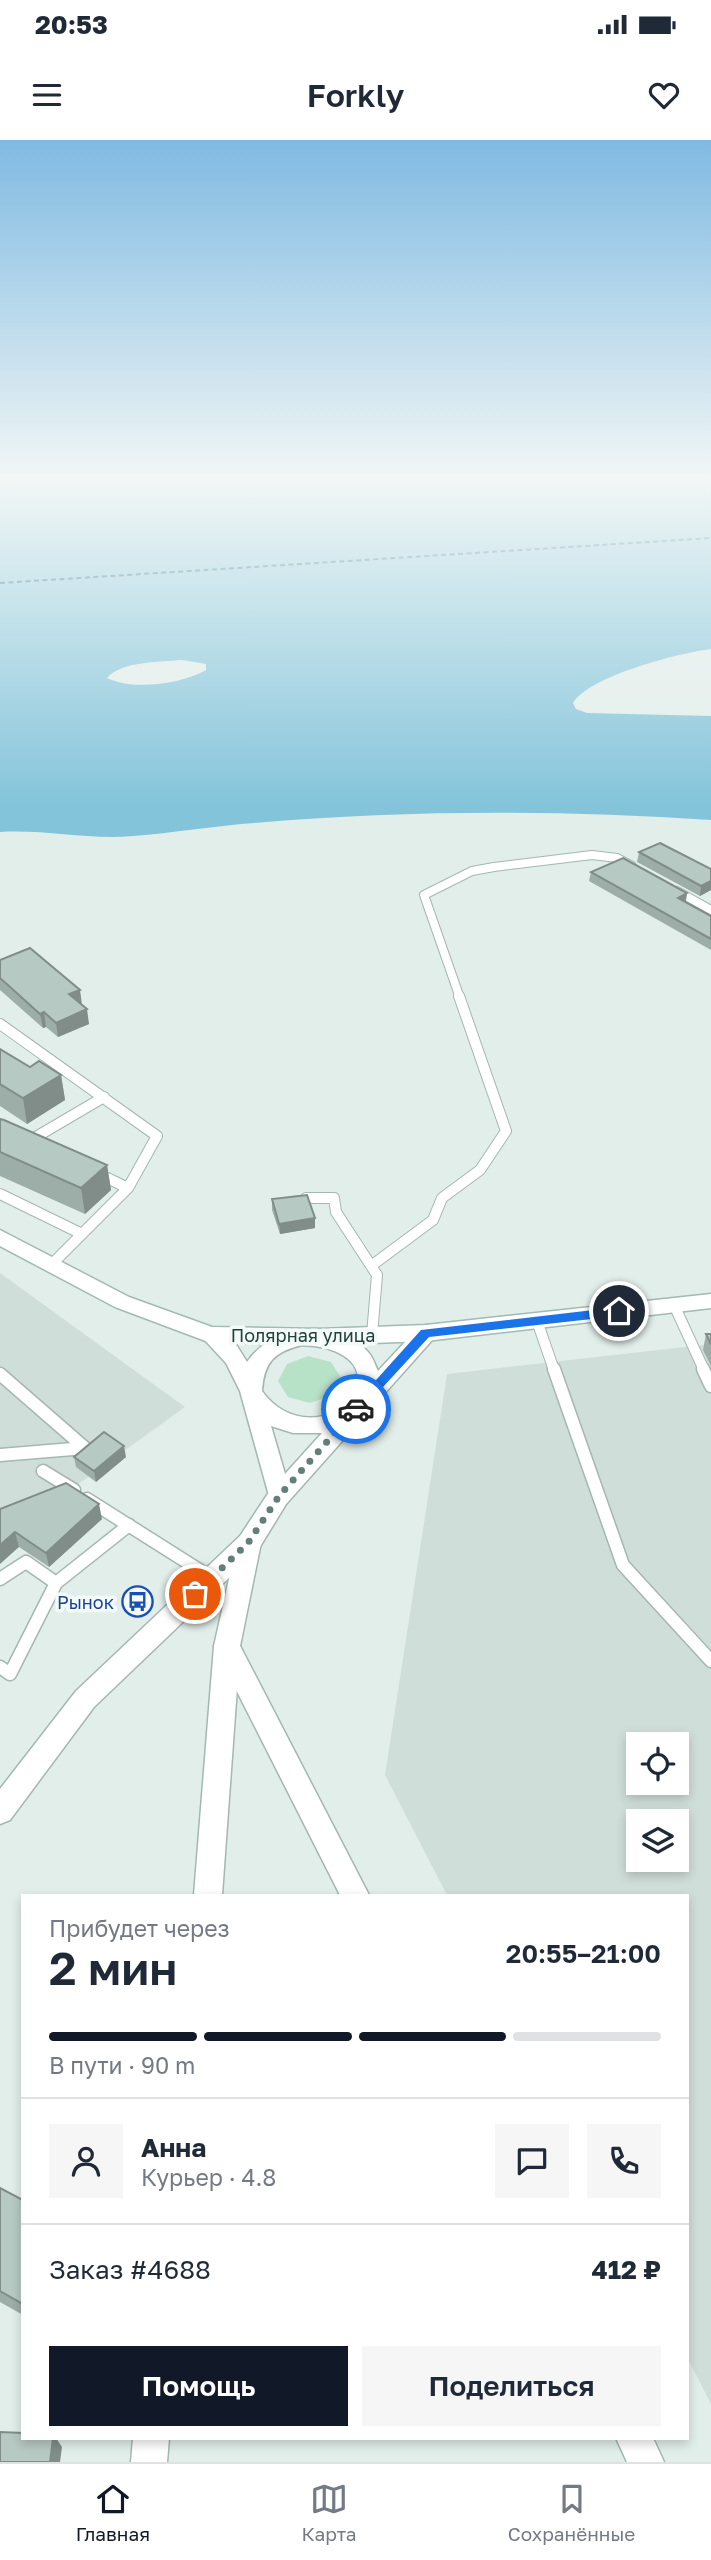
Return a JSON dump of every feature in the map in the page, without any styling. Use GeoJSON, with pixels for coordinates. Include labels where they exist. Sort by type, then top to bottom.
{"type":"FeatureCollection","features":[{"type":"Feature","properties":{"kind":"street","name":"Полярная улица"},"geometry":{"type":"LineString","coordinates":[[0,1237],[122,1302],[211,1335],[319,1337],[426,1333],[711,1301]]}},
{"type":"Feature","properties":{"kind":"street"},"geometry":{"type":"LineString","coordinates":[[0,1811],[85,1699],[248,1543],[279,1496],[426,1333]]}},
{"type":"Feature","properties":{"kind":"street"},"geometry":{"type":"LineString","coordinates":[[211,1335],[233,1356],[251,1394],[259,1407],[272,1417],[306,1426],[342,1418],[356,1409],[366,1396],[370,1382],[368,1368],[359,1355],[347,1345],[319,1337],[293,1338],[262,1354],[253,1366],[249,1380],[251,1394],[279,1496]]}},
{"type":"Feature","properties":{"kind":"street"},"geometry":{"type":"LineString","coordinates":[[208,1894],[227,1646],[248,1543]]}},
{"type":"Feature","properties":{"kind":"street"},"geometry":{"type":"LineString","coordinates":[[227,1646],[354,1894]]}},
{"type":"Feature","properties":{"kind":"street"},"geometry":{"type":"LineString","coordinates":[[149,2462],[151,2440]]}},
{"type":"Feature","properties":{"kind":"lane"},"geometry":{"type":"LineString","coordinates":[[371,1266],[433,1220],[442,1198],[468,1185],[490,1160],[506,1131],[424,895],[472,871],[592,855],[617,858],[640,871]]}},
{"type":"Feature","properties":{"kind":"lane"},"geometry":{"type":"LineString","coordinates":[[664,884],[711,910]]}},
{"type":"Feature","properties":{"kind":"lane"},"geometry":{"type":"LineString","coordinates":[[0,1024],[157,1136],[128,1188],[51,1265]]}},
{"type":"Feature","properties":{"kind":"lane"},"geometry":{"type":"LineString","coordinates":[[29,1141],[103,1097]]}},
{"type":"Feature","properties":{"kind":"lane"},"geometry":{"type":"LineString","coordinates":[[0,1136],[29,1141],[42,1147]]}},
{"type":"Feature","properties":{"kind":"lane"},"geometry":{"type":"LineString","coordinates":[[91,1171],[128,1188]]}},
{"type":"Feature","properties":{"kind":"lane"},"geometry":{"type":"LineString","coordinates":[[0,1194],[82,1234]]}},
{"type":"Feature","properties":{"kind":"lane"},"geometry":{"type":"LineString","coordinates":[[306,1198],[334,1198],[336,1212],[377,1275],[372,1335]]}},
{"type":"Feature","properties":{"kind":"lane"},"geometry":{"type":"LineString","coordinates":[[674,1305],[711,1386]]}},
{"type":"Feature","properties":{"kind":"lane"},"geometry":{"type":"LineString","coordinates":[[537,1321],[623,1565],[711,1661]]}},
{"type":"Feature","properties":{"kind":"lane"},"geometry":{"type":"LineString","coordinates":[[0,1374],[85,1448],[0,1455]]}},
{"type":"Feature","properties":{"kind":"lane"},"geometry":{"type":"LineString","coordinates":[[43,1471],[212,1578]]}},
{"type":"Feature","properties":{"kind":"lane"},"geometry":{"type":"LineString","coordinates":[[0,1667],[9,1674],[56,1583],[129,1525]]}},
{"type":"Feature","properties":{"kind":"lane"},"geometry":{"type":"LineString","coordinates":[[0,1579],[26,1562],[56,1583]]}},
{"type":"Feature","properties":{"kind":"shaded area"},"geometry":{"type":"Polygon","coordinates":[[[0,1273],[185,1407],[59,1498],[0,1510],[0,1273]]]}},
{"type":"Feature","properties":{"kind":"shaded area"},"geometry":{"type":"Polygon","coordinates":[[[711,1344],[711,2404],[689,2361],[689,1894],[446,1894],[385,1775],[447,1374],[711,1344]]]}},
{"type":"Feature","properties":{"kind":"green space"},"geometry":{"type":"Polygon","coordinates":[[[308,1356],[331,1362],[341,1378],[333,1395],[310,1403],[288,1397],[278,1381],[287,1364],[308,1356]]]}},
{"type":"Feature","properties":{"kind":"water"},"geometry":{"type":"Polygon","coordinates":[[[0,589],[711,589],[711,649],[678,655],[615,675],[582,693],[573,703],[576,709],[587,713],[711,716],[711,820],[597,814],[482,813],[311,819],[116,837],[0,832],[0,589]],[[182,660],[142,663],[122,668],[107,678],[130,684],[157,684],[184,679],[206,670],[206,664],[182,660]]]}},
{"type":"Feature","properties":{"kind":"building"},"geometry":{"type":"Polygon","coordinates":[[[660,843],[711,869],[711,881],[701,886],[639,852],[660,843]]]}},
{"type":"Feature","properties":{"kind":"building"},"geometry":{"type":"Polygon","coordinates":[[[623,858],[687,893],[678,898],[711,916],[711,939],[591,872],[623,858]]]}},
{"type":"Feature","properties":{"kind":"building"},"geometry":{"type":"Polygon","coordinates":[[[30,948],[80,990],[69,994],[87,1009],[56,1023],[44,1012],[40,1014],[0,978],[0,960],[30,948]]]}},
{"type":"Feature","properties":{"kind":"building"},"geometry":{"type":"Polygon","coordinates":[[[0,1049],[30,1067],[39,1061],[61,1075],[23,1098],[0,1084],[0,1049]]]}},
{"type":"Feature","properties":{"kind":"building"},"geometry":{"type":"Polygon","coordinates":[[[0,1119],[107,1165],[81,1188],[0,1152],[0,1119]]]}},
{"type":"Feature","properties":{"kind":"building"},"geometry":{"type":"Polygon","coordinates":[[[307,1195],[315,1218],[279,1224],[272,1199],[307,1195]]]}},
{"type":"Feature","properties":{"kind":"building"},"geometry":{"type":"Polygon","coordinates":[[[104,1432],[124,1446],[94,1471],[74,1457],[104,1432]]]}},
{"type":"Feature","properties":{"kind":"building"},"geometry":{"type":"Polygon","coordinates":[[[66,1483],[99,1504],[46,1553],[15,1532],[0,1545],[0,1509],[66,1483]]]}},
{"type":"Feature","properties":{"kind":"building"},"geometry":{"type":"Polygon","coordinates":[[[0,2188],[21,2199],[21,2303],[0,2291],[0,2188]]]}},
{"type":"Feature","properties":{"kind":"building"},"geometry":{"type":"Polygon","coordinates":[[[0,2432],[21,2433],[21,2440],[53,2440],[50,2462],[0,2462],[0,2432]]]}},
{"type":"Feature","properties":{"kind":"way so far"},"geometry":{"type":"LineString","coordinates":[[195,1594],[248,1543],[279,1496],[356,1409]]}},
{"type":"Feature","properties":{"kind":"place","name":"Рынок"},"geometry":{"type":"Point","coordinates":[137,1602]}},
{"type":"Feature","properties":{"kind":"route"},"geometry":{"type":"LineString","coordinates":[[356,1409],[426,1333],[619,1311]]}}]}
